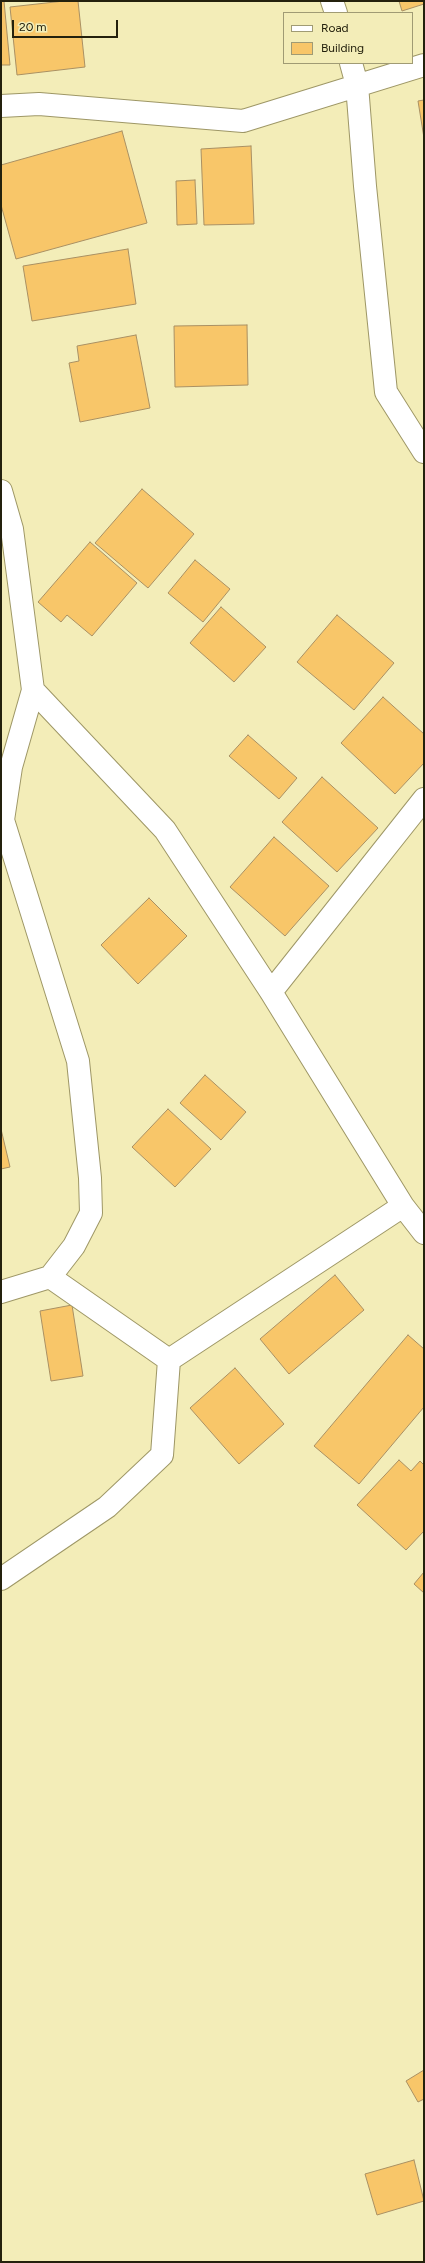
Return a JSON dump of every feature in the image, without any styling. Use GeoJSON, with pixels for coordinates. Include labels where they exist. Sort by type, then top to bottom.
{"type":"FeatureCollection","features":[{"type":"Feature","properties":{"kind":"street"},"geometry":{"type":"LineString","coordinates":[[332,1],[336,12]]}},
{"type":"Feature","properties":{"kind":"street"},"geometry":{"type":"LineString","coordinates":[[351,64],[357,85],[365,186],[386,392],[424,452]]}},
{"type":"Feature","properties":{"kind":"street"},"geometry":{"type":"LineString","coordinates":[[1,106],[39,104],[243,121],[424,65]]}},
{"type":"Feature","properties":{"kind":"street"},"geometry":{"type":"LineString","coordinates":[[1,491],[12,529],[33,690],[11,767],[3,820],[78,1061],[90,1185],[91,1213],[74,1246],[50,1277],[1,1292]]}},
{"type":"Feature","properties":{"kind":"street"},"geometry":{"type":"LineString","coordinates":[[33,690],[165,830],[271,992],[403,1206],[424,1233]]}},
{"type":"Feature","properties":{"kind":"street"},"geometry":{"type":"LineString","coordinates":[[271,992],[424,799]]}},
{"type":"Feature","properties":{"kind":"street"},"geometry":{"type":"LineString","coordinates":[[169,1360],[403,1206]]}},
{"type":"Feature","properties":{"kind":"street"},"geometry":{"type":"LineString","coordinates":[[50,1277],[169,1360]]}},
{"type":"Feature","properties":{"kind":"street"},"geometry":{"type":"LineString","coordinates":[[1,1579],[106,1507],[162,1455],[169,1360]]}},
{"type":"Feature","properties":{"kind":"building"},"geometry":{"type":"Polygon","coordinates":[[[1,1],[4,1],[10,65],[1,65],[1,1]]]}},
{"type":"Feature","properties":{"kind":"building"},"geometry":{"type":"Polygon","coordinates":[[[64,1],[78,1],[85,67],[17,75],[10,7],[64,1]]]}},
{"type":"Feature","properties":{"kind":"building"},"geometry":{"type":"Polygon","coordinates":[[[399,1],[424,1],[424,4],[402,11],[399,1]]]}},
{"type":"Feature","properties":{"kind":"building"},"geometry":{"type":"Polygon","coordinates":[[[424,100],[424,138],[418,101],[424,100]]]}},
{"type":"Feature","properties":{"kind":"building"},"geometry":{"type":"Polygon","coordinates":[[[122,131],[147,223],[16,259],[1,205],[1,165],[122,131]]]}},
{"type":"Feature","properties":{"kind":"building"},"geometry":{"type":"Polygon","coordinates":[[[251,146],[254,224],[204,225],[201,149],[251,146]]]}},
{"type":"Feature","properties":{"kind":"building"},"geometry":{"type":"Polygon","coordinates":[[[195,180],[197,224],[177,225],[176,181],[195,180]]]}},
{"type":"Feature","properties":{"kind":"building"},"geometry":{"type":"Polygon","coordinates":[[[128,249],[136,304],[32,321],[23,266],[128,249]]]}},
{"type":"Feature","properties":{"kind":"building"},"geometry":{"type":"Polygon","coordinates":[[[247,325],[248,385],[175,387],[174,326],[247,325]]]}},
{"type":"Feature","properties":{"kind":"building"},"geometry":{"type":"Polygon","coordinates":[[[136,335],[150,408],[80,422],[69,363],[79,361],[77,346],[136,335]]]}},
{"type":"Feature","properties":{"kind":"building"},"geometry":{"type":"Polygon","coordinates":[[[142,489],[194,534],[148,588],[95,543],[142,489]]]}},
{"type":"Feature","properties":{"kind":"building"},"geometry":{"type":"Polygon","coordinates":[[[90,542],[137,583],[92,636],[67,615],[61,622],[38,602],[90,542]]]}},
{"type":"Feature","properties":{"kind":"building"},"geometry":{"type":"Polygon","coordinates":[[[195,560],[230,589],[203,622],[168,593],[195,560]]]}},
{"type":"Feature","properties":{"kind":"building"},"geometry":{"type":"Polygon","coordinates":[[[221,607],[266,647],[234,682],[190,643],[221,607]]]}},
{"type":"Feature","properties":{"kind":"building"},"geometry":{"type":"Polygon","coordinates":[[[337,615],[394,663],[354,710],[297,662],[337,615]]]}},
{"type":"Feature","properties":{"kind":"building"},"geometry":{"type":"Polygon","coordinates":[[[383,697],[424,734],[424,763],[395,794],[341,743],[383,697]]]}},
{"type":"Feature","properties":{"kind":"building"},"geometry":{"type":"Polygon","coordinates":[[[248,735],[297,778],[279,799],[229,756],[248,735]]]}},
{"type":"Feature","properties":{"kind":"building"},"geometry":{"type":"Polygon","coordinates":[[[322,777],[378,828],[337,872],[282,822],[322,777]]]}},
{"type":"Feature","properties":{"kind":"building"},"geometry":{"type":"Polygon","coordinates":[[[274,837],[329,886],[285,936],[230,887],[274,837]]]}},
{"type":"Feature","properties":{"kind":"building"},"geometry":{"type":"Polygon","coordinates":[[[149,898],[187,936],[138,984],[101,945],[149,898]]]}},
{"type":"Feature","properties":{"kind":"building"},"geometry":{"type":"Polygon","coordinates":[[[205,1075],[246,1112],[221,1140],[180,1103],[205,1075]]]}},
{"type":"Feature","properties":{"kind":"building"},"geometry":{"type":"Polygon","coordinates":[[[168,1109],[211,1149],[175,1187],[132,1147],[168,1109]]]}},
{"type":"Feature","properties":{"kind":"building"},"geometry":{"type":"Polygon","coordinates":[[[1,1129],[10,1167],[1,1169],[1,1129]]]}},
{"type":"Feature","properties":{"kind":"building"},"geometry":{"type":"Polygon","coordinates":[[[335,1275],[364,1310],[289,1374],[260,1339],[335,1275]]]}},
{"type":"Feature","properties":{"kind":"building"},"geometry":{"type":"Polygon","coordinates":[[[72,1305],[83,1376],[51,1381],[40,1311],[72,1305]]]}},
{"type":"Feature","properties":{"kind":"building"},"geometry":{"type":"Polygon","coordinates":[[[408,1335],[424,1349],[424,1407],[359,1484],[314,1446],[408,1335]]]}},
{"type":"Feature","properties":{"kind":"building"},"geometry":{"type":"Polygon","coordinates":[[[235,1368],[284,1424],[239,1464],[190,1408],[235,1368]]]}},
{"type":"Feature","properties":{"kind":"building"},"geometry":{"type":"Polygon","coordinates":[[[399,1460],[411,1471],[420,1461],[424,1465],[424,1531],[406,1550],[357,1505],[399,1460]]]}},
{"type":"Feature","properties":{"kind":"building"},"geometry":{"type":"Polygon","coordinates":[[[424,1572],[424,1593],[414,1584],[424,1572]]]}},
{"type":"Feature","properties":{"kind":"building"},"geometry":{"type":"Polygon","coordinates":[[[424,2070],[424,2099],[418,2102],[406,2081],[424,2070]]]}},
{"type":"Feature","properties":{"kind":"building"},"geometry":{"type":"Polygon","coordinates":[[[414,2160],[424,2201],[377,2215],[365,2174],[414,2160]]]}}]}
